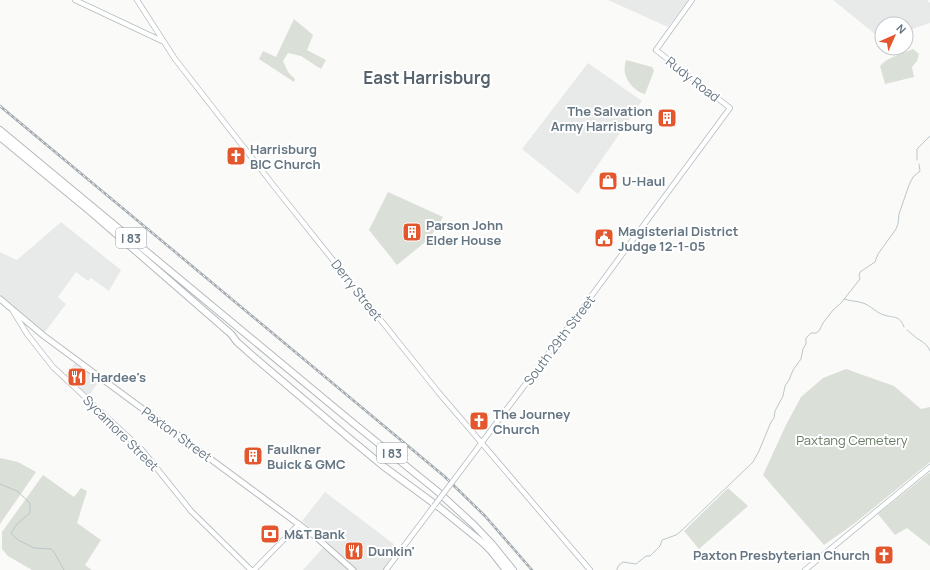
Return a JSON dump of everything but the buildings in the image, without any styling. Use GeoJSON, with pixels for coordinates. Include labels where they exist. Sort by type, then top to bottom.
{"type":"FeatureCollection","features":[{"type":"Feature","properties":{"kind":"highway","name":"I 83"},"geometry":{"type":"LineString","coordinates":[[0,130],[437,491],[474,525],[513,570]]}},
{"type":"Feature","properties":{"kind":"highway","name":"I 83"},"geometry":{"type":"LineString","coordinates":[[0,137],[92,213],[231,334],[237,342],[254,357],[354,442],[383,466],[440,508],[482,543],[491,551],[506,570]]}},
{"type":"Feature","properties":{"kind":"highway"},"geometry":{"type":"LineString","coordinates":[[482,543],[502,570]]}},
{"type":"Feature","properties":{"kind":"main road","name":"Paxton Street"},"geometry":{"type":"LineString","coordinates":[[0,300],[50,340],[299,524],[333,551],[353,570]]}},
{"type":"Feature","properties":{"kind":"street"},"geometry":{"type":"LineString","coordinates":[[75,0],[163,42]]}},
{"type":"Feature","properties":{"kind":"street","name":"Derry Street"},"geometry":{"type":"LineString","coordinates":[[137,0],[174,59],[412,360],[590,570]]}},
{"type":"Feature","properties":{"kind":"street","name":"Rudy Road"},"geometry":{"type":"LineString","coordinates":[[692,0],[656,50],[730,108]]}},
{"type":"Feature","properties":{"kind":"street","name":"South 29th Street"},"geometry":{"type":"LineString","coordinates":[[386,570],[730,108]]}},
{"type":"Feature","properties":{"kind":"street","name":"Sycamore Street"},"geometry":{"type":"LineString","coordinates":[[12,311],[27,334],[53,368],[142,450],[182,501],[253,570]]}},
{"type":"Feature","properties":{"kind":"street"},"geometry":{"type":"LineString","coordinates":[[805,570],[930,467]]}},
{"type":"Feature","properties":{"kind":"street"},"geometry":{"type":"LineString","coordinates":[[253,570],[299,524]]}},
{"type":"Feature","properties":{"kind":"shaded area"},"geometry":{"type":"Polygon","coordinates":[[[608,0],[688,0],[668,27],[608,0]]]}},
{"type":"Feature","properties":{"kind":"shaded area"},"geometry":{"type":"Polygon","coordinates":[[[833,0],[927,0],[930,3],[930,23],[914,28],[914,16],[874,16],[874,33],[833,0]]]}},
{"type":"Feature","properties":{"kind":"shaded area"},"geometry":{"type":"Polygon","coordinates":[[[588,63],[642,101],[578,194],[522,149],[588,63]]]}},
{"type":"Feature","properties":{"kind":"shaded area"},"geometry":{"type":"Polygon","coordinates":[[[61,222],[121,270],[109,291],[91,278],[88,281],[76,272],[58,297],[66,304],[45,332],[0,294],[0,252],[17,260],[61,222]]]}},
{"type":"Feature","properties":{"kind":"shaded area"},"geometry":{"type":"Polygon","coordinates":[[[75,363],[99,381],[88,397],[65,376],[75,363]]]}},
{"type":"Feature","properties":{"kind":"shaded area"},"geometry":{"type":"Polygon","coordinates":[[[325,492],[399,548],[383,570],[303,570],[328,542],[302,521],[325,492]]]}},
{"type":"Feature","properties":{"kind":"green space"},"geometry":{"type":"Polygon","coordinates":[[[294,19],[313,35],[307,50],[326,60],[321,69],[301,56],[288,53],[283,61],[288,72],[295,79],[294,82],[259,59],[263,51],[276,57],[294,19]]]}},
{"type":"Feature","properties":{"kind":"green space"},"geometry":{"type":"Polygon","coordinates":[[[914,50],[919,54],[917,61],[912,67],[914,77],[885,84],[880,66],[896,56],[914,56],[914,50]]]}},
{"type":"Feature","properties":{"kind":"green space"},"geometry":{"type":"Polygon","coordinates":[[[626,60],[652,67],[654,71],[645,94],[635,89],[626,77],[626,60]]]}},
{"type":"Feature","properties":{"kind":"green space"},"geometry":{"type":"Polygon","coordinates":[[[388,192],[443,217],[429,239],[397,265],[369,230],[388,192]]]}},
{"type":"Feature","properties":{"kind":"green space","name":"Paxtang Cemetery"},"geometry":{"type":"Polygon","coordinates":[[[846,369],[894,386],[921,409],[930,407],[930,462],[855,523],[824,545],[763,475],[786,425],[801,397],[823,378],[846,369]]]}},
{"type":"Feature","properties":{"kind":"green space"},"geometry":{"type":"Polygon","coordinates":[[[0,458],[18,462],[36,472],[0,524],[0,458]]]}},
{"type":"Feature","properties":{"kind":"green space"},"geometry":{"type":"Polygon","coordinates":[[[929,473],[930,546],[907,528],[895,535],[878,514],[929,473]]]}},
{"type":"Feature","properties":{"kind":"green space"},"geometry":{"type":"Polygon","coordinates":[[[43,475],[74,497],[81,488],[87,491],[77,523],[101,540],[85,565],[92,570],[32,570],[8,556],[2,549],[2,532],[43,475]]]}},
{"type":"Feature","properties":{"kind":"green space"},"geometry":{"type":"Polygon","coordinates":[[[728,488],[748,506],[699,549],[684,531],[728,488]]]}},
{"type":"Feature","properties":{"kind":"waterway"},"geometry":{"type":"LineString","coordinates":[[917,160],[917,149],[930,136]]}},
{"type":"Feature","properties":{"kind":"waterway"},"geometry":{"type":"LineString","coordinates":[[617,570],[618,566],[623,562],[636,564],[646,556],[650,556],[660,546],[662,540],[676,535],[681,531],[753,462],[774,418],[775,411],[783,396],[785,386],[793,370],[801,359],[803,349],[806,344],[806,338],[811,333],[816,333],[819,331],[833,310],[841,303],[860,279],[860,272],[875,262],[878,254],[896,229],[899,214],[909,185],[913,177],[920,171],[919,164]]}},
{"type":"Feature","properties":{"kind":"waterway"},"geometry":{"type":"LineString","coordinates":[[844,299],[863,303],[882,314],[896,318],[900,320],[904,327]]}},
{"type":"Feature","properties":{"kind":"waterway"},"geometry":{"type":"LineString","coordinates":[[907,330],[925,344],[930,351]]}},
{"type":"Feature","properties":{"kind":"waterway"},"geometry":{"type":"LineString","coordinates":[[0,484],[17,491],[30,503],[30,513],[17,524],[11,533],[18,540],[34,548],[51,549],[64,570]]}},
{"type":"Feature","properties":{"kind":"railway"},"geometry":{"type":"LineString","coordinates":[[0,106],[444,476],[485,516],[532,570]]}},
{"type":"Feature","properties":{"kind":"place","name":"The Salvation Army Harrisburg"},"geometry":{"type":"Point","coordinates":[667,118]}},
{"type":"Feature","properties":{"kind":"place","name":"Harrisburg BIC Church"},"geometry":{"type":"Point","coordinates":[236,156]}},
{"type":"Feature","properties":{"kind":"place","name":"U-Haul"},"geometry":{"type":"Point","coordinates":[608,181]}},
{"type":"Feature","properties":{"kind":"place","name":"Parson John Elder House"},"geometry":{"type":"Point","coordinates":[412,232]}},
{"type":"Feature","properties":{"kind":"place","name":"Magisterial District Judge 12-1-05"},"geometry":{"type":"Point","coordinates":[604,238]}},
{"type":"Feature","properties":{"kind":"place","name":"Hardee's"},"geometry":{"type":"Point","coordinates":[77,377]}},
{"type":"Feature","properties":{"kind":"place","name":"The Journey Church"},"geometry":{"type":"Point","coordinates":[479,421]}},
{"type":"Feature","properties":{"kind":"place","name":"Faulkner Buick & GMC"},"geometry":{"type":"Point","coordinates":[253,456]}},
{"type":"Feature","properties":{"kind":"place","name":"M&T Bank"},"geometry":{"type":"Point","coordinates":[270,534]}},
{"type":"Feature","properties":{"kind":"place","name":"Dunkin'"},"geometry":{"type":"Point","coordinates":[354,551]}},
{"type":"Feature","properties":{"kind":"place","name":"Paxton Presbyterian Church"},"geometry":{"type":"Point","coordinates":[884,555]}},
{"type":"Feature","properties":{"kind":"district","name":"East Harrisburg"},"geometry":{"type":"Point","coordinates":[427,77]}}]}
